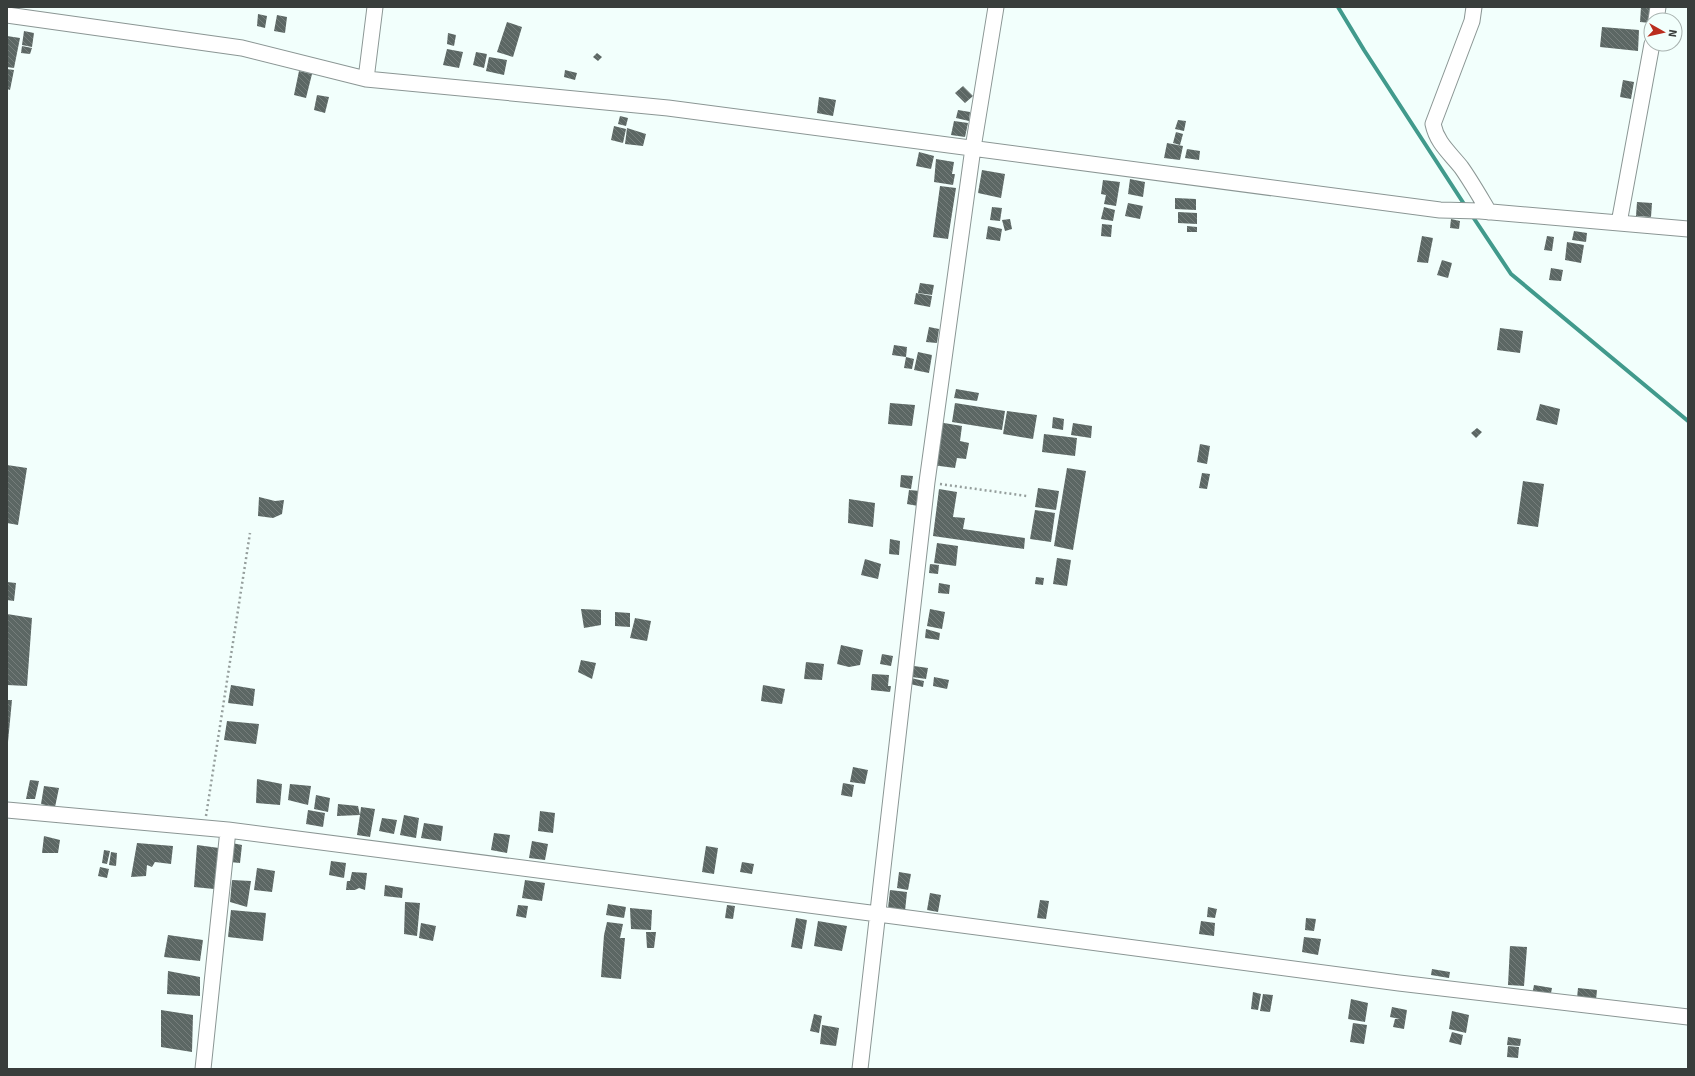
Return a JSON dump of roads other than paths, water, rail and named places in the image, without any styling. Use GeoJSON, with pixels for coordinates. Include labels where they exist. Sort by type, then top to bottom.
{"type":"FeatureCollection","features":[{"type":"Feature","properties":{"kind":"street"},"geometry":{"type":"LineString","coordinates":[[366,79],[375,7]]}},
{"type":"Feature","properties":{"kind":"street"},"geometry":{"type":"LineString","coordinates":[[860,1069],[927,482],[973,148],[996,7]]}},
{"type":"Feature","properties":{"kind":"street"},"geometry":{"type":"LineString","coordinates":[[1474,7],[1472,21],[1433,124],[1435,134],[1442,146],[1461,168],[1485,211]]}},
{"type":"Feature","properties":{"kind":"street"},"geometry":{"type":"LineString","coordinates":[[7,15],[242,48],[366,79],[668,108],[1440,210],[1485,211],[1688,229]]}},
{"type":"Feature","properties":{"kind":"street"},"geometry":{"type":"LineString","coordinates":[[1618,223],[1650,52]]}},
{"type":"Feature","properties":{"kind":"street"},"geometry":{"type":"LineString","coordinates":[[7,810],[205,827],[1399,983],[1688,1017]]}},
{"type":"Feature","properties":{"kind":"street"},"geometry":{"type":"LineString","coordinates":[[203,1069],[228,830]]}},
{"type":"Feature","properties":{"kind":"waterway"},"geometry":{"type":"LineString","coordinates":[[1338,7],[1364,50],[1466,207]]}},
{"type":"Feature","properties":{"kind":"waterway"},"geometry":{"type":"LineString","coordinates":[[1471,214],[1511,274],[1688,421]]}}]}
